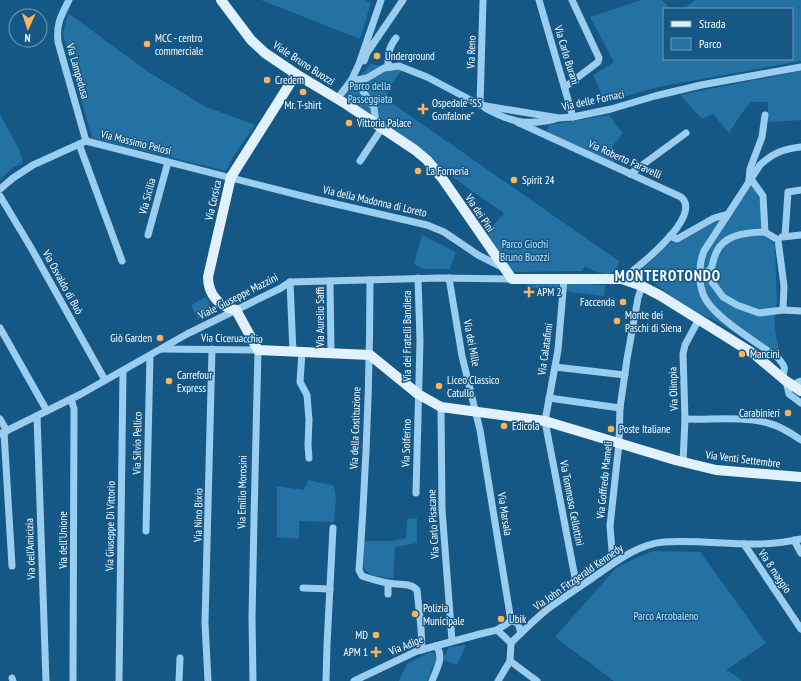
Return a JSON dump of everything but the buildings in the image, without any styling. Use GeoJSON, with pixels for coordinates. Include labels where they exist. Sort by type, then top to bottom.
{"type":"FeatureCollection","features":[{"type":"Feature","properties":{"kind":"main road","name":"Viale Bruno Buozzi"},"geometry":{"type":"LineString","coordinates":[[221,0],[245,33],[258,47],[296,74],[421,154],[442,178]]}},
{"type":"Feature","properties":{"kind":"main road","name":"Via Corsica"},"geometry":{"type":"LineString","coordinates":[[236,310],[226,308],[218,302],[210,288],[208,280],[231,177],[296,74]]}},
{"type":"Feature","properties":{"kind":"main road","name":"Via dei Pini"},"geometry":{"type":"LineString","coordinates":[[442,178],[512,279]]}},
{"type":"Feature","properties":{"kind":"main road"},"geometry":{"type":"LineString","coordinates":[[512,279],[622,279],[642,286],[661,296],[758,357],[792,383]]}},
{"type":"Feature","properties":{"kind":"main road"},"geometry":{"type":"LineString","coordinates":[[236,310],[258,350]]}},
{"type":"Feature","properties":{"kind":"main road","name":"Via Ciceruacchio"},"geometry":{"type":"LineString","coordinates":[[258,350],[370,355]]}},
{"type":"Feature","properties":{"kind":"main road"},"geometry":{"type":"LineString","coordinates":[[370,355],[418,394],[441,406],[545,421]]}},
{"type":"Feature","properties":{"kind":"main road","name":"Via Venti Settembre"},"geometry":{"type":"LineString","coordinates":[[545,421],[722,472],[801,477]]}},
{"type":"Feature","properties":{"kind":"street","name":"Via Lampedusa"},"geometry":{"type":"LineString","coordinates":[[71,0],[59,19],[57,34],[83,143]]}},
{"type":"Feature","properties":{"kind":"street"},"geometry":{"type":"LineString","coordinates":[[337,99],[354,81],[380,0]]}},
{"type":"Feature","properties":{"kind":"street"},"geometry":{"type":"LineString","coordinates":[[358,70],[403,0]]}},
{"type":"Feature","properties":{"kind":"street","name":"Via Reno"},"geometry":{"type":"LineString","coordinates":[[480,105],[483,0]]}},
{"type":"Feature","properties":{"kind":"street","name":"Via Carlo Burani"},"geometry":{"type":"LineString","coordinates":[[538,0],[573,117]]}},
{"type":"Feature","properties":{"kind":"street"},"geometry":{"type":"LineString","coordinates":[[565,87],[598,62],[599,58],[572,0]]}},
{"type":"Feature","properties":{"kind":"street"},"geometry":{"type":"LineString","coordinates":[[354,81],[367,78],[378,70],[388,67],[388,52],[396,38]]}},
{"type":"Feature","properties":{"kind":"street","name":"Via delle Fornaci"},"geometry":{"type":"LineString","coordinates":[[388,67],[396,66],[406,68],[480,105],[559,118],[573,117],[611,109],[655,96],[701,85],[801,67]]}},
{"type":"Feature","properties":{"kind":"street"},"geometry":{"type":"LineString","coordinates":[[358,70],[362,76],[367,78]]}},
{"type":"Feature","properties":{"kind":"street"},"geometry":{"type":"LineString","coordinates":[[354,81],[361,88],[374,108],[379,126],[360,162]]}},
{"type":"Feature","properties":{"kind":"street","name":"Via Roberto Faravelli"},"geometry":{"type":"LineString","coordinates":[[480,105],[492,112],[681,197],[685,200],[687,206],[685,213],[670,236]]}},
{"type":"Feature","properties":{"kind":"street"},"geometry":{"type":"LineString","coordinates":[[765,115],[762,137],[750,168],[749,180],[763,196],[765,232]]}},
{"type":"Feature","properties":{"kind":"street"},"geometry":{"type":"LineString","coordinates":[[517,122],[546,121],[559,118]]}},
{"type":"Feature","properties":{"kind":"street"},"geometry":{"type":"LineString","coordinates":[[540,133],[546,121]]}},
{"type":"Feature","properties":{"kind":"street"},"geometry":{"type":"LineString","coordinates":[[630,174],[686,133]]}},
{"type":"Feature","properties":{"kind":"street"},"geometry":{"type":"LineString","coordinates":[[0,189],[13,178],[34,165],[83,143],[122,260]]}},
{"type":"Feature","properties":{"kind":"street","name":"Via Massimo Pelosi"},"geometry":{"type":"LineString","coordinates":[[83,143],[231,177]]}},
{"type":"Feature","properties":{"kind":"street"},"geometry":{"type":"LineString","coordinates":[[801,147],[780,151],[769,156],[760,165],[704,251],[700,265],[703,294],[715,312],[778,358],[783,364],[792,383],[789,394],[801,403]]}},
{"type":"Feature","properties":{"kind":"street","name":"Via Sicilia"},"geometry":{"type":"LineString","coordinates":[[148,235],[168,162]]}},
{"type":"Feature","properties":{"kind":"street","name":"Via della Madonna di Loreto"},"geometry":{"type":"LineString","coordinates":[[231,177],[320,200],[428,224],[447,234],[478,256],[504,268]]}},
{"type":"Feature","properties":{"kind":"street"},"geometry":{"type":"LineString","coordinates":[[801,190],[788,192],[783,237],[801,235]]}},
{"type":"Feature","properties":{"kind":"street","name":"Via Osvaldo di Buò"},"geometry":{"type":"LineString","coordinates":[[0,196],[30,246],[105,380]]}},
{"type":"Feature","properties":{"kind":"street"},"geometry":{"type":"LineString","coordinates":[[622,279],[645,261],[670,236],[676,239],[714,218],[728,214]]}},
{"type":"Feature","properties":{"kind":"street"},"geometry":{"type":"LineString","coordinates":[[783,310],[784,286],[778,240],[765,232],[734,236],[722,243],[717,251],[711,269],[712,282],[723,297],[737,305],[759,313],[783,310],[801,311]]}},
{"type":"Feature","properties":{"kind":"street"},"geometry":{"type":"LineString","coordinates":[[700,276],[711,269]]}},
{"type":"Feature","properties":{"kind":"street","name":"Viale Giuseppe Mazzini"},"geometry":{"type":"LineString","coordinates":[[4,432],[71,399],[187,334],[290,282],[418,278],[512,279]]}},
{"type":"Feature","properties":{"kind":"street","name":"Via dei Fratelli Bandiera"},"geometry":{"type":"LineString","coordinates":[[418,278],[420,341],[418,394]]}},
{"type":"Feature","properties":{"kind":"street","name":"Via dei Mille"},"geometry":{"type":"LineString","coordinates":[[449,278],[462,356],[475,411]]}},
{"type":"Feature","properties":{"kind":"street","name":"Via Calatafimi"},"geometry":{"type":"LineString","coordinates":[[545,421],[558,344],[564,279]]}},
{"type":"Feature","properties":{"kind":"street"},"geometry":{"type":"LineString","coordinates":[[370,280],[370,355]]}},
{"type":"Feature","properties":{"kind":"street","name":"Via Aurelio Saffi"},"geometry":{"type":"LineString","coordinates":[[330,281],[331,353]]}},
{"type":"Feature","properties":{"kind":"street"},"geometry":{"type":"LineString","coordinates":[[290,282],[300,382],[307,395],[309,420],[309,458]]}},
{"type":"Feature","properties":{"kind":"street","name":"Via Goffredo Mameli"},"geometry":{"type":"LineString","coordinates":[[613,564],[610,526],[619,443],[620,408],[638,298],[642,286]]}},
{"type":"Feature","properties":{"kind":"street","name":"Via Olimpia"},"geometry":{"type":"LineString","coordinates":[[683,462],[685,419],[683,354],[685,345],[698,319]]}},
{"type":"Feature","properties":{"kind":"street"},"geometry":{"type":"LineString","coordinates":[[0,328],[47,411]]}},
{"type":"Feature","properties":{"kind":"street","name":"Via Ciceruacchio"},"geometry":{"type":"LineString","coordinates":[[162,349],[258,350]]}},
{"type":"Feature","properties":{"kind":"street","name":"Via Nino Bixio"},"geometry":{"type":"LineString","coordinates":[[208,681],[205,623],[212,350]]}},
{"type":"Feature","properties":{"kind":"street","name":"Via Emilio Morosini"},"geometry":{"type":"LineString","coordinates":[[254,681],[254,519],[258,350]]}},
{"type":"Feature","properties":{"kind":"street","name":"Via della Costituzione"},"geometry":{"type":"LineString","coordinates":[[370,355],[360,570],[362,576],[388,583],[405,584],[414,587],[417,590],[422,628],[422,650]]}},
{"type":"Feature","properties":{"kind":"street","name":"Via Silvio Pellico"},"geometry":{"type":"LineString","coordinates":[[146,531],[150,356]]}},
{"type":"Feature","properties":{"kind":"street"},"geometry":{"type":"LineString","coordinates":[[554,367],[625,374]]}},
{"type":"Feature","properties":{"kind":"street","name":"Via Giuseppe Di Vittorio"},"geometry":{"type":"LineString","coordinates":[[118,681],[123,370]]}},
{"type":"Feature","properties":{"kind":"street","name":"Via Solferino"},"geometry":{"type":"LineString","coordinates":[[416,493],[418,394]]}},
{"type":"Feature","properties":{"kind":"street"},"geometry":{"type":"LineString","coordinates":[[549,398],[620,408]]}},
{"type":"Feature","properties":{"kind":"street","name":"Via dell'Unione"},"geometry":{"type":"LineString","coordinates":[[71,399],[74,409],[74,681]]}},
{"type":"Feature","properties":{"kind":"street","name":"Via Carlo Pisacane"},"geometry":{"type":"LineString","coordinates":[[441,406],[442,509],[452,641]]}},
{"type":"Feature","properties":{"kind":"street","name":"Via Marsala"},"geometry":{"type":"LineString","coordinates":[[475,411],[480,430],[511,621]]}},
{"type":"Feature","properties":{"kind":"street","name":"Via dell'Amicizia"},"geometry":{"type":"LineString","coordinates":[[37,416],[46,681]]}},
{"type":"Feature","properties":{"kind":"street"},"geometry":{"type":"LineString","coordinates":[[0,419],[4,432],[12,566]]}},
{"type":"Feature","properties":{"kind":"street"},"geometry":{"type":"LineString","coordinates":[[685,419],[758,421],[777,427],[801,440]]}},
{"type":"Feature","properties":{"kind":"street","name":"Via Tommaso Cellottini"},"geometry":{"type":"LineString","coordinates":[[545,421],[577,588]]}},
{"type":"Feature","properties":{"kind":"street"},"geometry":{"type":"LineString","coordinates":[[326,681],[333,528]]}},
{"type":"Feature","properties":{"kind":"street"},"geometry":{"type":"LineString","coordinates":[[797,540],[801,553]]}},
{"type":"Feature","properties":{"kind":"street","name":"Via John Fitzgerald Kennedy"},"geometry":{"type":"LineString","coordinates":[[511,643],[548,609],[613,564],[642,547],[656,543],[693,542],[744,544],[797,540]]}},
{"type":"Feature","properties":{"kind":"street","name":"Via 8 maggio"},"geometry":{"type":"LineString","coordinates":[[744,544],[801,630]]}},
{"type":"Feature","properties":{"kind":"street"},"geometry":{"type":"LineString","coordinates":[[388,583],[388,594]]}},
{"type":"Feature","properties":{"kind":"street"},"geometry":{"type":"LineString","coordinates":[[303,588],[330,589]]}},
{"type":"Feature","properties":{"kind":"street"},"geometry":{"type":"LineString","coordinates":[[511,621],[518,624],[521,633]]}},
{"type":"Feature","properties":{"kind":"street","name":"Via Adige"},"geometry":{"type":"LineString","coordinates":[[354,681],[422,650],[497,630],[511,621]]}},
{"type":"Feature","properties":{"kind":"street"},"geometry":{"type":"LineString","coordinates":[[497,630],[511,643],[510,661],[498,681]]}},
{"type":"Feature","properties":{"kind":"street"},"geometry":{"type":"LineString","coordinates":[[432,681],[441,658],[440,651],[436,646]]}},
{"type":"Feature","properties":{"kind":"street"},"geometry":{"type":"LineString","coordinates":[[180,658],[180,681]]}},
{"type":"Feature","properties":{"kind":"street"},"geometry":{"type":"LineString","coordinates":[[510,661],[537,681]]}},
{"type":"Feature","properties":{"kind":"street"},"geometry":{"type":"LineString","coordinates":[[365,681],[368,674]]}},
{"type":"Feature","properties":{"kind":"green space"},"geometry":{"type":"Polygon","coordinates":[[[261,0],[365,0],[371,3],[360,39],[261,0]]]}},
{"type":"Feature","properties":{"kind":"green space"},"geometry":{"type":"Polygon","coordinates":[[[641,0],[662,0],[669,8],[663,8],[663,60],[793,60],[793,8],[685,8],[695,0],[801,0],[801,61],[658,87],[605,102],[593,75],[614,62],[590,17],[641,0]]]}},
{"type":"Feature","properties":{"kind":"green space"},"geometry":{"type":"Polygon","coordinates":[[[68,13],[147,71],[204,106],[255,125],[233,157],[226,171],[92,138],[63,34],[68,13]]]}},
{"type":"Feature","properties":{"kind":"green space","name":"Parco della Passeggiata"},"geometry":{"type":"Polygon","coordinates":[[[371,64],[402,70],[388,89],[387,97],[393,104],[619,261],[614,272],[610,274],[600,273],[585,266],[582,271],[513,272],[487,233],[504,213],[465,186],[344,96],[371,64]]]}},
{"type":"Feature","properties":{"kind":"green space"},"geometry":{"type":"Polygon","coordinates":[[[801,71],[801,120],[768,121],[768,102],[751,102],[741,114],[729,133],[713,114],[702,119],[680,95],[801,71]]]}},
{"type":"Feature","properties":{"kind":"green space"},"geometry":{"type":"Polygon","coordinates":[[[0,114],[20,151],[23,163],[12,168],[0,180],[0,114]]]}},
{"type":"Feature","properties":{"kind":"green space"},"geometry":{"type":"Polygon","coordinates":[[[609,115],[623,133],[612,147],[615,165],[546,134],[549,125],[609,115]]]}},
{"type":"Feature","properties":{"kind":"green space"},"geometry":{"type":"Polygon","coordinates":[[[751,185],[753,186],[763,210],[765,223],[764,236],[772,241],[775,246],[777,304],[775,310],[775,324],[782,359],[754,345],[711,318],[701,315],[674,298],[639,272],[672,241],[711,219],[728,214],[751,185]]]}},
{"type":"Feature","properties":{"kind":"green space"},"geometry":{"type":"Polygon","coordinates":[[[422,235],[456,252],[450,269],[423,269],[414,264],[422,235]]]}},
{"type":"Feature","properties":{"kind":"green space"},"geometry":{"type":"Polygon","coordinates":[[[530,281],[605,285],[604,296],[527,287],[530,281]]]}},
{"type":"Feature","properties":{"kind":"green space"},"geometry":{"type":"Polygon","coordinates":[[[206,297],[213,311],[198,319],[191,305],[206,297]]]}},
{"type":"Feature","properties":{"kind":"green space"},"geometry":{"type":"Polygon","coordinates":[[[308,480],[334,486],[336,499],[334,522],[299,521],[299,539],[277,537],[277,486],[304,490],[308,480]]]}},
{"type":"Feature","properties":{"kind":"green space"},"geometry":{"type":"Polygon","coordinates":[[[417,518],[417,543],[395,547],[393,579],[371,575],[363,568],[364,541],[392,541],[406,538],[407,519],[417,518]]]}},
{"type":"Feature","properties":{"kind":"green space","name":"Parco Arcobaleno"},"geometry":{"type":"Polygon","coordinates":[[[653,551],[700,552],[766,643],[726,670],[742,681],[614,681],[555,637],[616,568],[653,551]]]}},
{"type":"Feature","properties":{"kind":"green space"},"geometry":{"type":"Polygon","coordinates":[[[466,645],[457,665],[443,660],[449,647],[466,645]]]}},
{"type":"Feature","properties":{"kind":"green space"},"geometry":{"type":"Polygon","coordinates":[[[430,652],[435,654],[436,660],[427,681],[399,681],[407,664],[430,652]]]}},
{"type":"Feature","properties":{"kind":"place","name":"MCC - centro commerciale"},"geometry":{"type":"Point","coordinates":[147,44]}},
{"type":"Feature","properties":{"kind":"place","name":"Underground"},"geometry":{"type":"Point","coordinates":[377,56]}},
{"type":"Feature","properties":{"kind":"place","name":"Credem"},"geometry":{"type":"Point","coordinates":[267,80]}},
{"type":"Feature","properties":{"kind":"place","name":"Mr. T-shirt"},"geometry":{"type":"Point","coordinates":[303,92]}},
{"type":"Feature","properties":{"kind":"place","name":"Ospedale \"SS Gonfalone\""},"geometry":{"type":"Point","coordinates":[423,109]}},
{"type":"Feature","properties":{"kind":"place","name":"Vittoria Palace"},"geometry":{"type":"Point","coordinates":[349,123]}},
{"type":"Feature","properties":{"kind":"place","name":"La Forneria"},"geometry":{"type":"Point","coordinates":[418,171]}},
{"type":"Feature","properties":{"kind":"place","name":"Spirit 24"},"geometry":{"type":"Point","coordinates":[514,180]}},
{"type":"Feature","properties":{"kind":"place","name":"APM 2"},"geometry":{"type":"Point","coordinates":[529,292]}},
{"type":"Feature","properties":{"kind":"place","name":"Faccenda"},"geometry":{"type":"Point","coordinates":[623,302]}},
{"type":"Feature","properties":{"kind":"place","name":"Monte dei Paschi di Siena"},"geometry":{"type":"Point","coordinates":[617,321]}},
{"type":"Feature","properties":{"kind":"place","name":"Giò Garden"},"geometry":{"type":"Point","coordinates":[160,338]}},
{"type":"Feature","properties":{"kind":"place","name":"Mancini"},"geometry":{"type":"Point","coordinates":[742,354]}},
{"type":"Feature","properties":{"kind":"place","name":"Carrefour Express"},"geometry":{"type":"Point","coordinates":[169,381]}},
{"type":"Feature","properties":{"kind":"place","name":"Liceo Classico Catullo"},"geometry":{"type":"Point","coordinates":[439,386]}},
{"type":"Feature","properties":{"kind":"place","name":"Carabinieri"},"geometry":{"type":"Point","coordinates":[788,413]}},
{"type":"Feature","properties":{"kind":"place","name":"Edicola"},"geometry":{"type":"Point","coordinates":[504,426]}},
{"type":"Feature","properties":{"kind":"place","name":"Poste Italiane"},"geometry":{"type":"Point","coordinates":[611,429]}},
{"type":"Feature","properties":{"kind":"place","name":"Polizia Municipale"},"geometry":{"type":"Point","coordinates":[415,614]}},
{"type":"Feature","properties":{"kind":"place","name":"Ubik"},"geometry":{"type":"Point","coordinates":[501,619]}},
{"type":"Feature","properties":{"kind":"place","name":"MD"},"geometry":{"type":"Point","coordinates":[376,635]}},
{"type":"Feature","properties":{"kind":"place","name":"APM 1"},"geometry":{"type":"Point","coordinates":[376,652]}},
{"type":"Feature","properties":{"kind":"district","name":"MONTEROTONDO"},"geometry":{"type":"Point","coordinates":[668,276]}},
{"type":"Feature","properties":{"kind":"park label","name":"Parco Giochi Bruno Buozzi"},"geometry":{"type":"Point","coordinates":[525,250]}}]}
